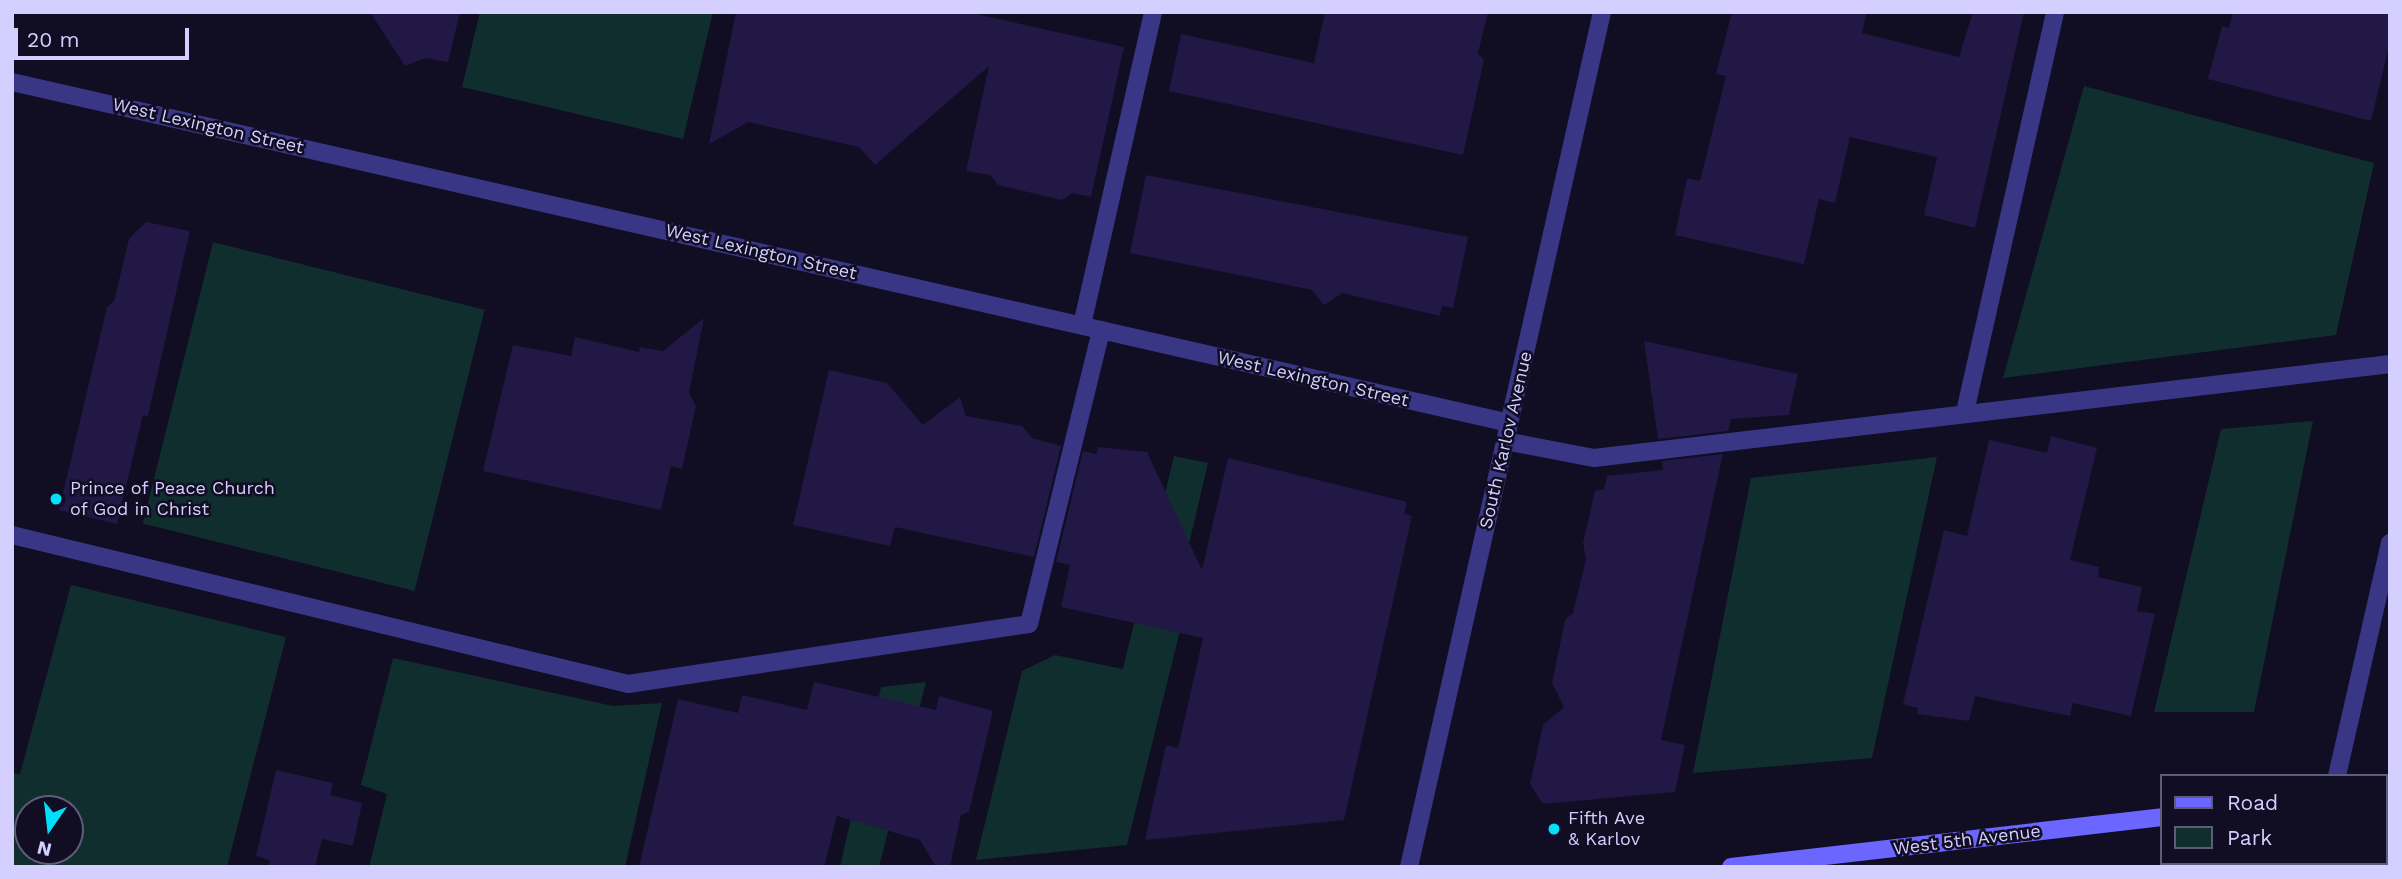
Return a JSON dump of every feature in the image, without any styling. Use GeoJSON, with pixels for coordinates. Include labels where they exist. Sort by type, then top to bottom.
{"type":"FeatureCollection","features":[{"type":"Feature","properties":{"kind":"street"},"geometry":{"type":"LineString","coordinates":[[1082,325],[1153,12]]}},
{"type":"Feature","properties":{"kind":"street","name":"South Karlov Avenue"},"geometry":{"type":"LineString","coordinates":[[1409,867],[1602,12]]}},
{"type":"Feature","properties":{"kind":"street"},"geometry":{"type":"LineString","coordinates":[[1965,412],[2055,12]]}},
{"type":"Feature","properties":{"kind":"street","name":"West Lexington Street"},"geometry":{"type":"LineString","coordinates":[[12,82],[1509,423]]}},
{"type":"Feature","properties":{"kind":"street"},"geometry":{"type":"LineString","coordinates":[[12,534],[628,684],[1029,624],[1101,330]]}},
{"type":"Feature","properties":{"kind":"street"},"geometry":{"type":"LineString","coordinates":[[1506,441],[1594,458],[1965,412],[2390,364]]}},
{"type":"Feature","properties":{"kind":"street"},"geometry":{"type":"LineString","coordinates":[[2337,774],[2390,542]]}},
{"type":"Feature","properties":{"kind":"street","name":"West 5th Avenue"},"geometry":{"type":"LineString","coordinates":[[1731,867],[2160,817]]}},
{"type":"Feature","properties":{"kind":"green space"},"geometry":{"type":"Polygon","coordinates":[[[480,12],[713,12],[683,139],[462,87],[480,12]]]}},
{"type":"Feature","properties":{"kind":"green space"},"geometry":{"type":"Polygon","coordinates":[[[2084,86],[2374,163],[2336,335],[2003,378],[2084,86]]]}},
{"type":"Feature","properties":{"kind":"green space"},"geometry":{"type":"Polygon","coordinates":[[[213,242],[485,310],[415,591],[143,523],[213,242]]]}},
{"type":"Feature","properties":{"kind":"green space"},"geometry":{"type":"Polygon","coordinates":[[[2313,421],[2254,712],[2154,712],[2221,429],[2313,421]]]}},
{"type":"Feature","properties":{"kind":"green space"},"geometry":{"type":"Polygon","coordinates":[[[1174,456],[1208,463],[1186,557],[1197,562],[1127,845],[976,860],[1022,671],[1055,655],[1123,669],[1174,456]]]}},
{"type":"Feature","properties":{"kind":"green space"},"geometry":{"type":"Polygon","coordinates":[[[1937,457],[1872,758],[1693,773],[1751,478],[1937,457]]]}},
{"type":"Feature","properties":{"kind":"green space"},"geometry":{"type":"Polygon","coordinates":[[[71,585],[286,637],[227,867],[12,867],[12,773],[20,774],[71,585]]]}},
{"type":"Feature","properties":{"kind":"green space"},"geometry":{"type":"Polygon","coordinates":[[[393,658],[613,706],[662,703],[625,867],[369,867],[387,794],[361,785],[393,658]]]}},
{"type":"Feature","properties":{"kind":"green space"},"geometry":{"type":"Polygon","coordinates":[[[926,682],[879,867],[840,867],[881,687],[926,682]]]}},
{"type":"Feature","properties":{"kind":"building"},"geometry":{"type":"Polygon","coordinates":[[[370,12],[460,12],[448,62],[426,58],[405,66],[370,12]]]}},
{"type":"Feature","properties":{"kind":"building"},"geometry":{"type":"Polygon","coordinates":[[[736,12],[967,12],[1124,47],[1091,197],[1072,193],[1062,200],[998,185],[990,175],[966,171],[989,66],[875,165],[859,147],[748,122],[709,144],[736,12]]]}},
{"type":"Feature","properties":{"kind":"building"},"geometry":{"type":"Polygon","coordinates":[[[1325,12],[1488,12],[1478,53],[1484,60],[1463,155],[1169,91],[1181,34],[1314,63],[1325,12]]]}},
{"type":"Feature","properties":{"kind":"building"},"geometry":{"type":"Polygon","coordinates":[[[1732,12],[1867,12],[1862,33],[1959,57],[1973,12],[2024,12],[1975,228],[1924,215],[1937,157],[1850,137],[1835,203],[1819,199],[1804,264],[1675,235],[1687,178],[1700,181],[1726,76],[1716,74],[1732,12]]]}},
{"type":"Feature","properties":{"kind":"building"},"geometry":{"type":"Polygon","coordinates":[[[2233,12],[2390,12],[2390,42],[2371,121],[2208,79],[2222,26],[2229,28],[2233,12]]]}},
{"type":"Feature","properties":{"kind":"building"},"geometry":{"type":"Polygon","coordinates":[[[1146,175],[1468,237],[1453,308],[1442,306],[1440,316],[1342,293],[1324,305],[1312,290],[1130,253],[1146,175]]]}},
{"type":"Feature","properties":{"kind":"building"},"geometry":{"type":"Polygon","coordinates":[[[146,222],[190,231],[148,416],[143,415],[117,524],[59,510],[107,307],[114,301],[129,239],[146,222]]]}},
{"type":"Feature","properties":{"kind":"building"},"geometry":{"type":"Polygon","coordinates":[[[704,318],[689,393],[696,406],[682,469],[671,466],[661,510],[483,471],[513,345],[571,356],[575,337],[639,352],[640,347],[663,351],[704,318]]]}},
{"type":"Feature","properties":{"kind":"building"},"geometry":{"type":"Polygon","coordinates":[[[1644,341],[1798,374],[1789,415],[1731,419],[1728,431],[1658,439],[1644,341]]]}},
{"type":"Feature","properties":{"kind":"building"},"geometry":{"type":"Polygon","coordinates":[[[829,370],[887,383],[923,425],[960,397],[966,416],[1022,426],[1032,438],[1061,446],[1034,557],[895,527],[890,546],[793,525],[829,370]]]}},
{"type":"Feature","properties":{"kind":"building"},"geometry":{"type":"Polygon","coordinates":[[[2051,436],[2097,448],[2070,560],[2099,567],[2098,577],[2142,587],[2137,611],[2155,614],[2131,716],[2073,703],[2070,716],[1975,696],[1969,721],[1917,714],[1918,708],[1903,704],[1944,530],[1967,536],[1989,440],[2047,453],[2051,436]]]}},
{"type":"Feature","properties":{"kind":"building"},"geometry":{"type":"Polygon","coordinates":[[[1098,447],[1147,452],[1202,570],[1228,458],[1407,502],[1404,514],[1412,516],[1344,820],[1145,840],[1166,745],[1178,748],[1203,638],[1061,607],[1070,565],[1056,562],[1083,451],[1096,454],[1098,447]]]}},
{"type":"Feature","properties":{"kind":"building"},"geometry":{"type":"Polygon","coordinates":[[[1723,454],[1661,740],[1685,745],[1675,792],[1543,804],[1530,784],[1543,725],[1564,707],[1552,683],[1565,620],[1573,613],[1586,559],[1583,543],[1595,491],[1604,489],[1607,476],[1663,470],[1662,461],[1723,454]]]}},
{"type":"Feature","properties":{"kind":"building"},"geometry":{"type":"Polygon","coordinates":[[[814,682],[936,710],[939,696],[993,711],[969,812],[961,815],[950,867],[936,867],[920,840],[837,816],[824,867],[639,867],[678,699],[738,713],[742,695],[807,710],[814,682]]]}},
{"type":"Feature","properties":{"kind":"building"},"geometry":{"type":"Polygon","coordinates":[[[276,770],[333,783],[330,795],[362,803],[353,846],[322,839],[315,867],[268,867],[270,860],[256,856],[276,770]]]}},
{"type":"Feature","properties":{"kind":"place","name":"Prince of Peace Church of God in Christ"},"geometry":{"type":"Point","coordinates":[56,499]}},
{"type":"Feature","properties":{"kind":"place","name":"Fifth Ave & Karlov"},"geometry":{"type":"Point","coordinates":[1554,829]}}]}
